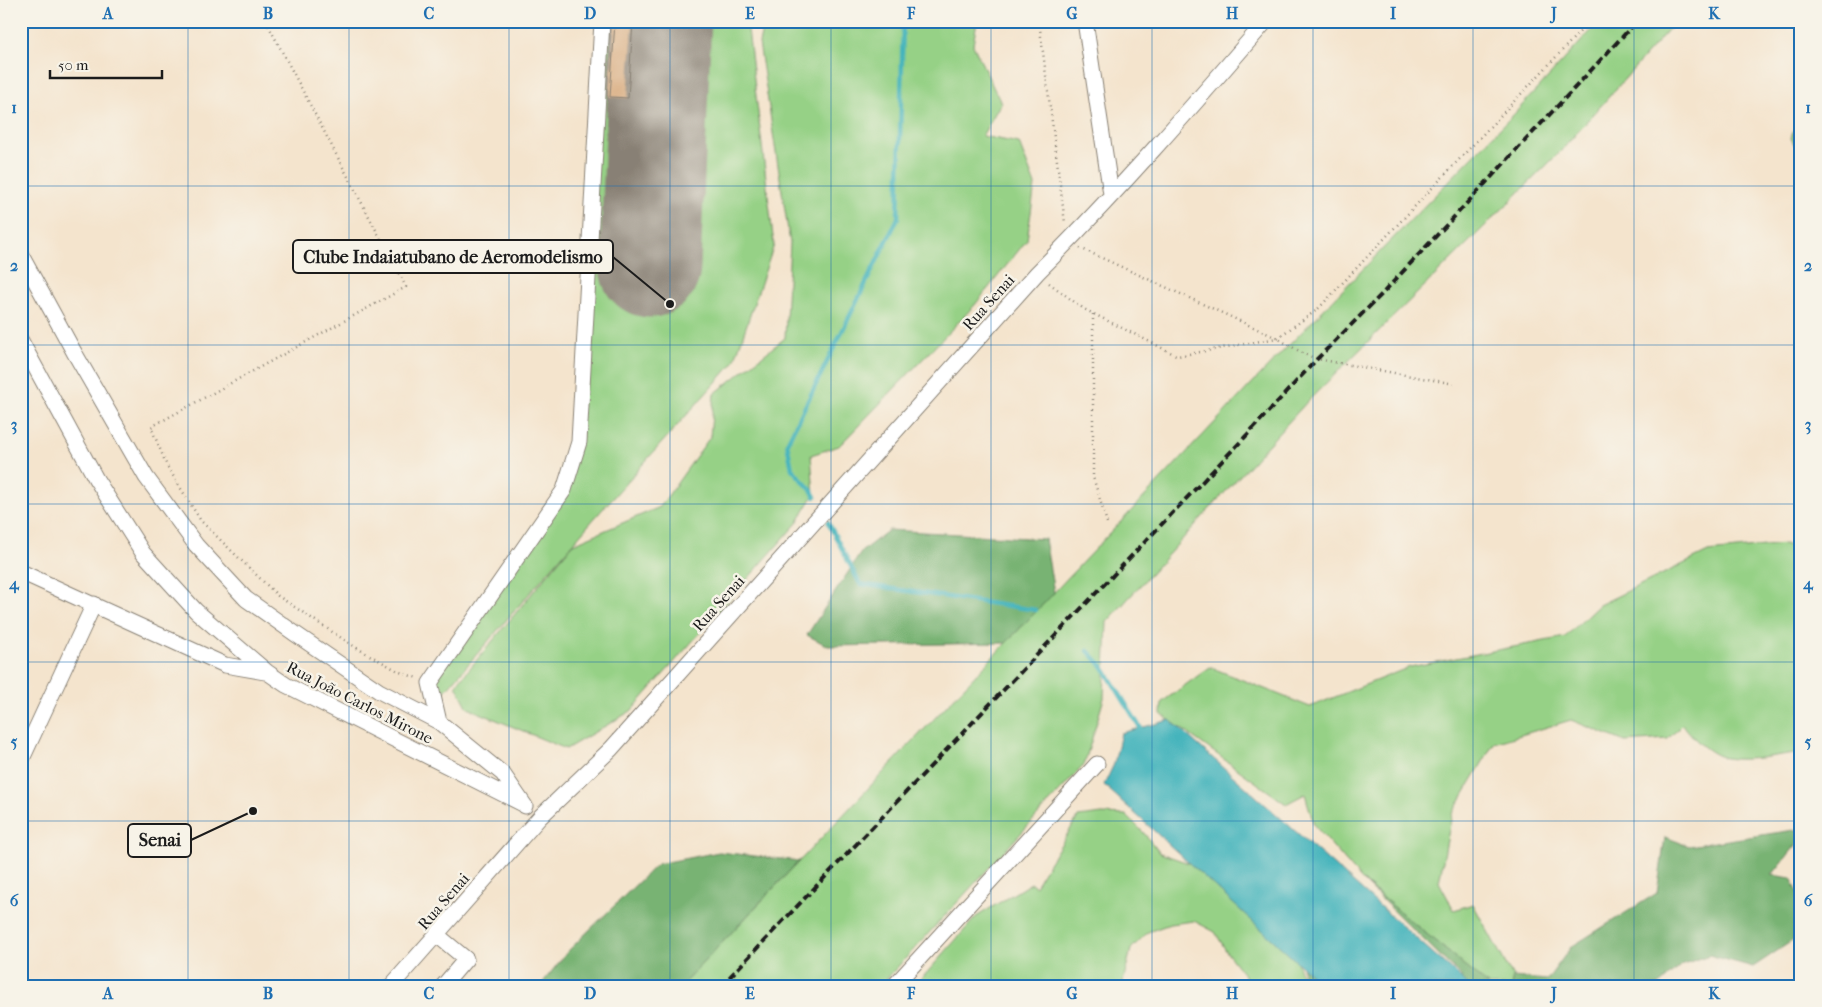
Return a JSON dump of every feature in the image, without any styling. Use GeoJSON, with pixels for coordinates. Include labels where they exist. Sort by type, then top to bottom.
{"type":"FeatureCollection","features":[{"type":"Feature","properties":{"kind":"street"},"geometry":{"type":"LineString","coordinates":[[439,722],[430,683],[564,490],[579,442],[602,21]]}},
{"type":"Feature","properties":{"kind":"street"},"geometry":{"type":"LineString","coordinates":[[1085,21],[1111,194]]}},
{"type":"Feature","properties":{"kind":"street","name":"Rua Senai"},"geometry":{"type":"LineString","coordinates":[[392,986],[540,817],[611,749],[1037,273],[1068,242],[1200,98],[1266,21]]}},
{"type":"Feature","properties":{"kind":"street"},"geometry":{"type":"LineString","coordinates":[[21,255],[146,477],[196,545],[246,598],[289,630],[380,691],[439,722],[503,774],[525,806]]}},
{"type":"Feature","properties":{"kind":"street","name":"Rua João Carlos Mirone"},"geometry":{"type":"LineString","coordinates":[[21,341],[96,479],[143,553],[196,611],[266,672],[286,685],[525,806],[540,817]]}},
{"type":"Feature","properties":{"kind":"street"},"geometry":{"type":"LineString","coordinates":[[21,572],[225,665],[266,672]]}},
{"type":"Feature","properties":{"kind":"street"},"geometry":{"type":"LineString","coordinates":[[21,761],[26,737],[94,604]]}},
{"type":"Feature","properties":{"kind":"street"},"geometry":{"type":"LineString","coordinates":[[894,986],[1098,764]]}},
{"type":"Feature","properties":{"kind":"street"},"geometry":{"type":"LineString","coordinates":[[437,935],[466,959],[443,986]]}},
{"type":"Feature","properties":{"kind":"path"},"geometry":{"type":"LineString","coordinates":[[266,21],[406,287],[151,427],[167,466],[201,521],[278,596],[355,647],[400,672],[430,683]]}},
{"type":"Feature","properties":{"kind":"path"},"geometry":{"type":"LineString","coordinates":[[1039,21],[1068,242],[1277,338],[1304,354],[1317,359],[1455,384]]}},
{"type":"Feature","properties":{"kind":"path"},"geometry":{"type":"LineString","coordinates":[[1037,273],[1084,309],[1178,356],[1277,338],[1317,310],[1590,21]]}},
{"type":"Feature","properties":{"kind":"path"},"geometry":{"type":"LineString","coordinates":[[1093,314],[1093,477],[1108,526]]}},
{"type":"Feature","properties":{"kind":"green space"},"geometry":{"type":"Polygon","coordinates":[[[602,21],[747,21],[774,245],[734,362],[593,520],[439,698],[430,683],[564,490],[579,442],[602,21]]]}},
{"type":"Feature","properties":{"kind":"green space"},"geometry":{"type":"Polygon","coordinates":[[[764,21],[977,21],[973,45],[1001,103],[982,136],[1019,143],[1035,185],[1027,240],[974,306],[839,446],[811,455],[814,495],[797,523],[631,711],[566,749],[468,708],[456,685],[573,544],[660,507],[710,437],[714,394],[785,338],[790,243],[759,43],[764,21]]]}},
{"type":"Feature","properties":{"kind":"green space"},"geometry":{"type":"Polygon","coordinates":[[[1600,21],[1676,21],[1561,151],[1306,403],[1107,622],[1104,698],[1084,765],[880,986],[681,986],[1258,377],[1515,113],[1600,21]]]}},
{"type":"Feature","properties":{"kind":"green space"},"geometry":{"type":"Polygon","coordinates":[[[1801,110],[1801,157],[1791,138],[1801,110]]]}},
{"type":"Feature","properties":{"kind":"green space"},"geometry":{"type":"Polygon","coordinates":[[[889,530],[1045,539],[1054,593],[1006,643],[828,646],[807,635],[862,551],[889,530]]]}},
{"type":"Feature","properties":{"kind":"green space"},"geometry":{"type":"Polygon","coordinates":[[[1784,544],[1801,550],[1801,752],[1753,759],[1726,758],[1702,745],[1683,724],[1668,739],[1625,742],[1571,720],[1494,743],[1452,814],[1439,882],[1454,910],[1473,904],[1513,977],[1511,986],[1489,986],[1363,881],[1314,825],[1305,794],[1286,804],[1161,714],[1162,702],[1210,667],[1310,707],[1410,667],[1565,637],[1599,605],[1708,552],[1784,544]]]}},
{"type":"Feature","properties":{"kind":"green space"},"geometry":{"type":"Polygon","coordinates":[[[1102,814],[1126,815],[1160,853],[1191,864],[1296,959],[1305,986],[1250,986],[1215,932],[1194,921],[1170,924],[1148,932],[1131,949],[1122,986],[915,986],[976,917],[1031,883],[1035,886],[1078,817],[1102,814]]]}},
{"type":"Feature","properties":{"kind":"green space"},"geometry":{"type":"Polygon","coordinates":[[[1801,829],[1801,839],[1772,875],[1791,878],[1801,899],[1792,941],[1753,967],[1709,955],[1681,965],[1658,986],[1511,986],[1513,977],[1547,980],[1571,947],[1657,893],[1665,837],[1689,846],[1801,829]]]}},
{"type":"Feature","properties":{"kind":"green space"},"geometry":{"type":"Polygon","coordinates":[[[719,852],[799,861],[681,986],[540,986],[568,951],[657,864],[719,852]]]}},
{"type":"Feature","properties":{"kind":"green space"},"geometry":{"type":"Polygon","coordinates":[[[1363,881],[1489,986],[1464,986],[1461,976],[1363,881]]]}},
{"type":"Feature","properties":{"kind":"green space"},"geometry":{"type":"Polygon","coordinates":[[[1301,955],[1347,986],[1304,986],[1301,955]]]}},
{"type":"Feature","properties":{"kind":"water"},"geometry":{"type":"Polygon","coordinates":[[[1170,720],[1470,986],[1323,986],[1104,785],[1114,764],[1121,733],[1170,720]]]}},
{"type":"Feature","properties":{"kind":"building"},"geometry":{"type":"Polygon","coordinates":[[[615,21],[633,21],[628,98],[610,97],[615,21]]]}},
{"type":"Feature","properties":{"kind":"waterway"},"geometry":{"type":"LineString","coordinates":[[815,497],[792,469],[787,443],[898,218],[903,21]]}},
{"type":"Feature","properties":{"kind":"waterway"},"geometry":{"type":"LineString","coordinates":[[828,522],[860,584],[1036,610]]}},
{"type":"Feature","properties":{"kind":"waterway"},"geometry":{"type":"LineString","coordinates":[[1088,651],[1103,667],[1143,732]]}},
{"type":"Feature","properties":{"kind":"runway"},"geometry":{"type":"LineString","coordinates":[[650,267],[661,21]]}},
{"type":"Feature","properties":{"kind":"railway"},"geometry":{"type":"LineString","coordinates":[[721,986],[1245,437],[1317,359],[1381,295],[1637,21]]}},
{"type":"Feature","properties":{"kind":"place","name":"Clube Indaiatubano de Aeromodelismo"},"geometry":{"type":"Point","coordinates":[670,304]}},
{"type":"Feature","properties":{"kind":"place","name":"Senai"},"geometry":{"type":"Point","coordinates":[253,811]}}]}
